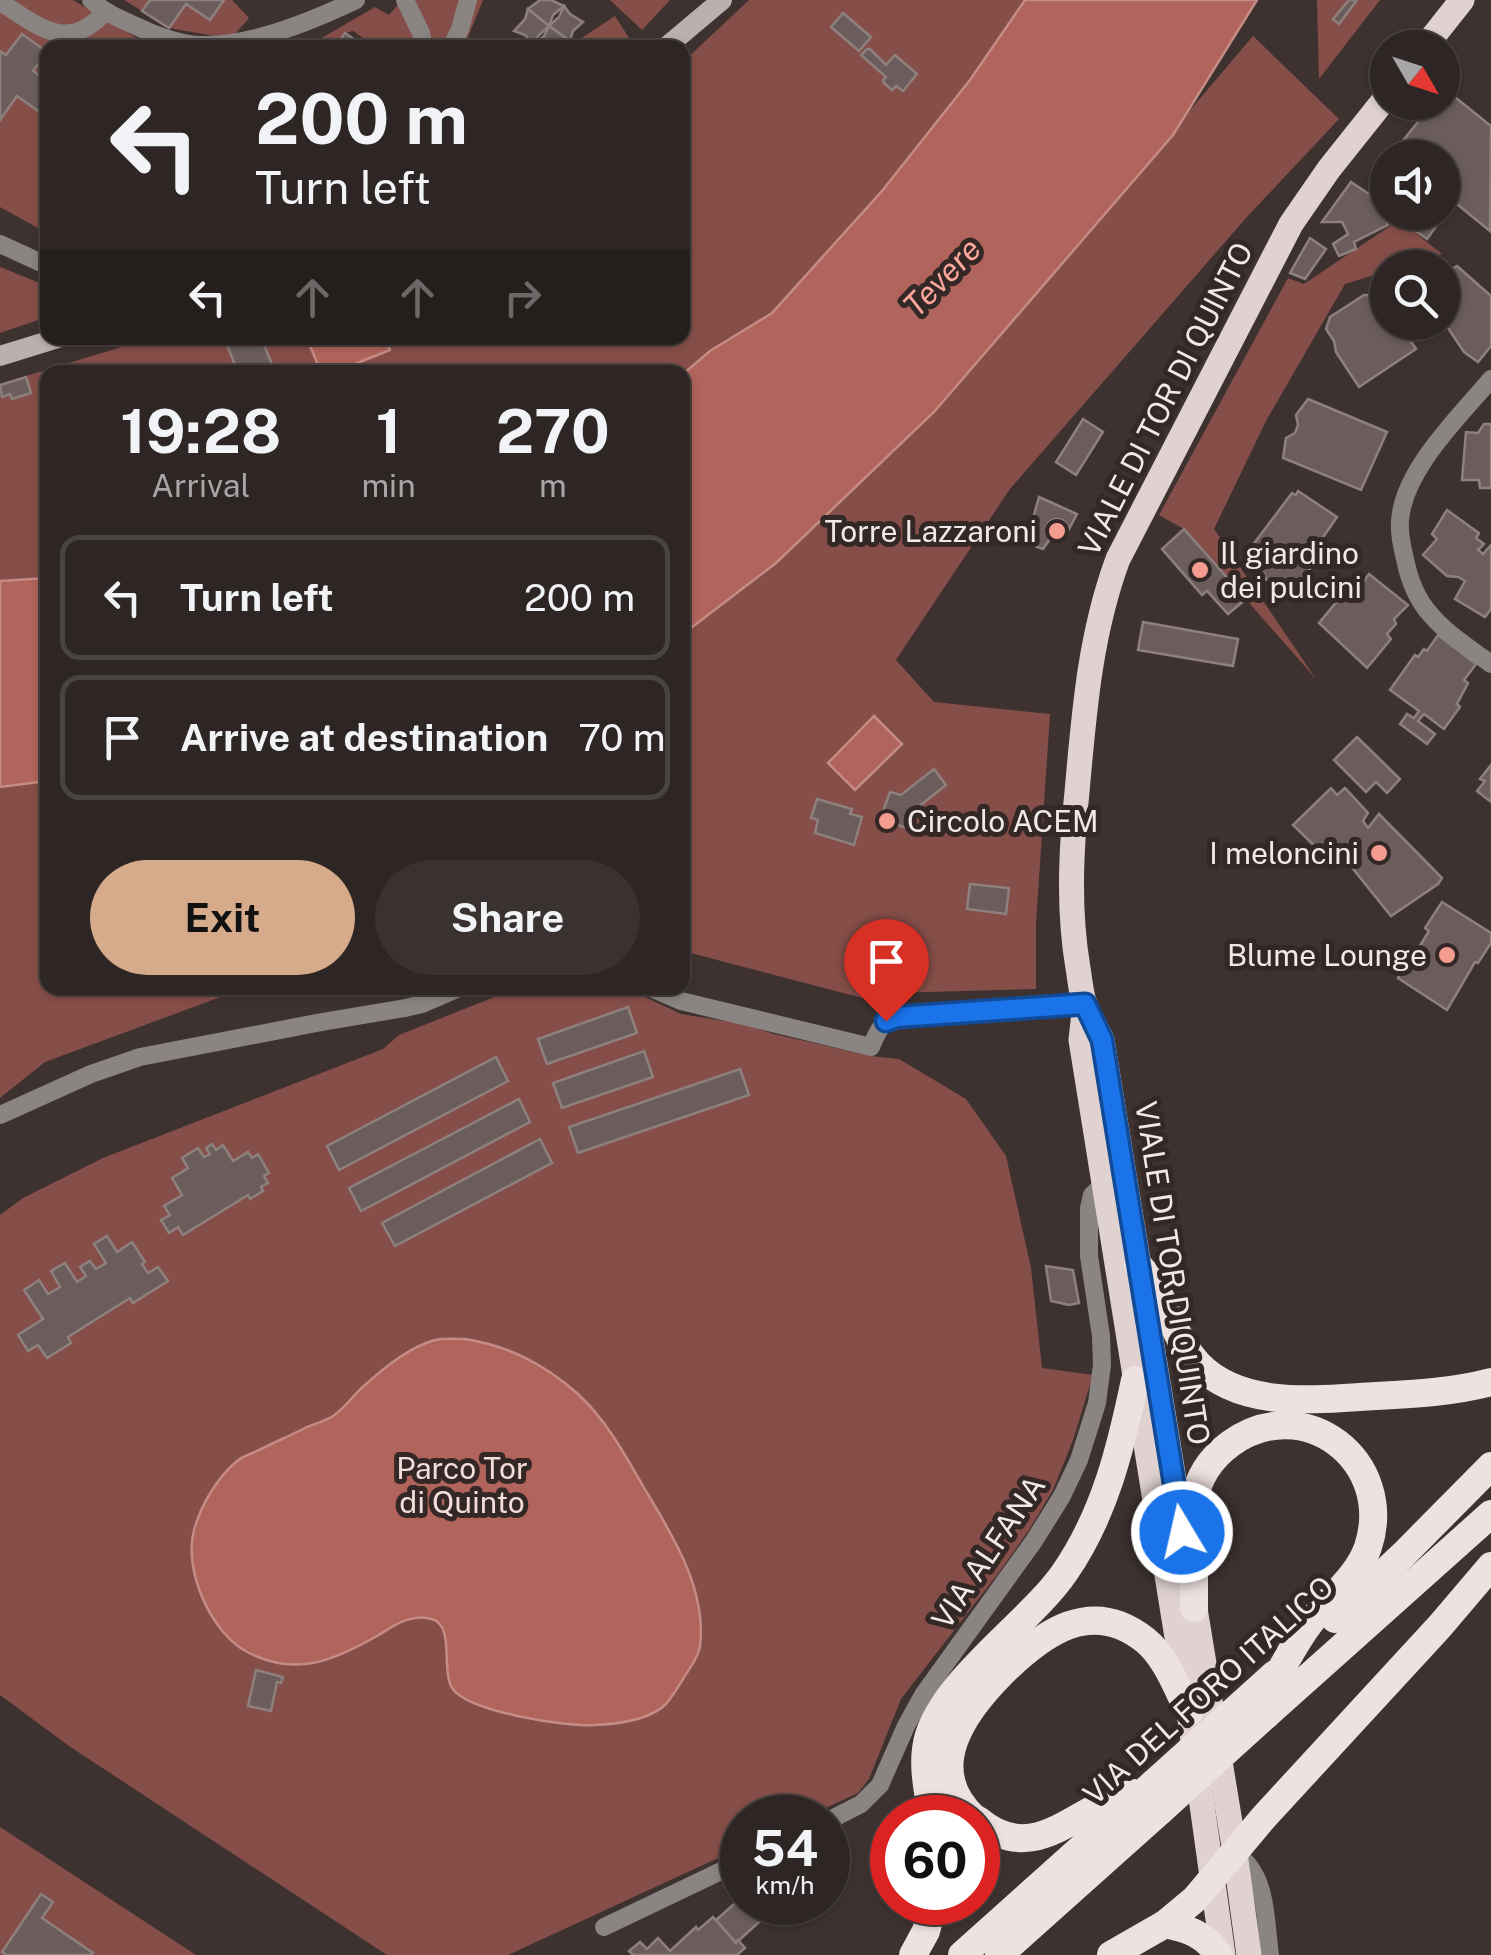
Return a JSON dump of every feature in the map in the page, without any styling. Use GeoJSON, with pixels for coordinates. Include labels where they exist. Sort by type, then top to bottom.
{"type":"FeatureCollection","features":[{"type":"Feature","properties":{"kind":"highway"},"geometry":{"type":"LineString","coordinates":[[1138,1265],[1159,1290],[1169,1319],[1191,1355],[1210,1374],[1241,1390],[1304,1400],[1439,1392],[1491,1382]]}},
{"type":"Feature","properties":{"kind":"highway"},"geometry":{"type":"LineString","coordinates":[[929,1795],[925,1758],[933,1723],[953,1692],[1043,1599],[1076,1555],[1116,1467],[1136,1380]]}},
{"type":"Feature","properties":{"kind":"highway"},"geometry":{"type":"LineString","coordinates":[[1194,1608],[1194,1501],[1214,1458],[1240,1438],[1274,1425],[1314,1430],[1337,1443],[1356,1460],[1368,1482],[1374,1506],[1372,1532],[1359,1564],[1302,1634],[1279,1670]]}},
{"type":"Feature","properties":{"kind":"highway","name":"VIA DEL FORO ITALICO"},"geometry":{"type":"LineString","coordinates":[[999,1955],[1154,1794],[1491,1466]]}},
{"type":"Feature","properties":{"kind":"highway","name":"VIA DEL FORO ITALICO"},"geometry":{"type":"LineString","coordinates":[[962,1955],[1154,1794],[1266,1715],[1486,1519]]}},
{"type":"Feature","properties":{"kind":"highway"},"geometry":{"type":"LineString","coordinates":[[1111,1955],[1165,1924],[1212,1881],[1264,1817],[1491,1566]]}},
{"type":"Feature","properties":{"kind":"highway"},"geometry":{"type":"LineString","coordinates":[[958,1795],[950,1771],[950,1750],[958,1728],[986,1690],[1050,1632],[1095,1621],[1133,1632],[1153,1647],[1189,1712]]}},
{"type":"Feature","properties":{"kind":"highway"},"geometry":{"type":"LineString","coordinates":[[1000,1833],[1042,1837],[1099,1807],[1154,1794]]}},
{"type":"Feature","properties":{"kind":"highway"},"geometry":{"type":"LineString","coordinates":[[1165,1924],[1191,1930],[1212,1950]]}},
{"type":"Feature","properties":{"kind":"highway"},"geometry":{"type":"LineString","coordinates":[[912,1955],[928,1925]]}},
{"type":"Feature","properties":{"kind":"main road"},"geometry":{"type":"LineString","coordinates":[[675,40],[722,0]]}},
{"type":"Feature","properties":{"kind":"main road"},"geometry":{"type":"LineString","coordinates":[[1438,30],[1462,0]]}},
{"type":"Feature","properties":{"kind":"main road","name":"VIALE DI TOR DI QUINTO"},"geometry":{"type":"LineString","coordinates":[[1249,1955],[1102,1040],[1085,1004],[1074,945],[1074,816],[1091,658],[1110,580],[1147,500],[1291,224],[1370,118]]}},
{"type":"Feature","properties":{"kind":"main road"},"geometry":{"type":"LineString","coordinates":[[0,356],[40,344]]}},
{"type":"Feature","properties":{"kind":"main road","name":"VIALE DI TOR DI QUINTO"},"geometry":{"type":"LineString","coordinates":[[1085,1004],[1081,1040],[1189,1712],[1212,1881],[1212,1950]]}},
{"type":"Feature","properties":{"kind":"street"},"geometry":{"type":"LineString","coordinates":[[240,40],[295,26],[356,0]]}},
{"type":"Feature","properties":{"kind":"street"},"geometry":{"type":"LineString","coordinates":[[405,0],[422,40]]}},
{"type":"Feature","properties":{"kind":"street"},"geometry":{"type":"LineString","coordinates":[[455,40],[468,0]]}},
{"type":"Feature","properties":{"kind":"street"},"geometry":{"type":"LineString","coordinates":[[0,2],[45,28],[64,34],[86,30],[98,6],[153,34],[175,40]]}},
{"type":"Feature","properties":{"kind":"street"},"geometry":{"type":"LineString","coordinates":[[0,244],[40,262]]}},
{"type":"Feature","properties":{"kind":"street"},"geometry":{"type":"LineString","coordinates":[[1488,657],[1444,628],[1419,598],[1407,568],[1400,521],[1404,501],[1421,466],[1491,379]]}},
{"type":"Feature","properties":{"kind":"street"},"geometry":{"type":"LineString","coordinates":[[0,1115],[92,1074],[140,1058],[398,1010],[443,995]]}},
{"type":"Feature","properties":{"kind":"street"},"geometry":{"type":"LineString","coordinates":[[667,995],[871,1047],[882,1025],[897,1017],[1085,1004]]}},
{"type":"Feature","properties":{"kind":"street","name":"VIA ALFANA"},"geometry":{"type":"LineString","coordinates":[[850,1809],[880,1786],[923,1696],[1018,1564],[1068,1483],[1092,1418],[1102,1365],[1088,1250],[1088,1208],[1092,1195],[1103,1185]]}},
{"type":"Feature","properties":{"kind":"street"},"geometry":{"type":"LineString","coordinates":[[1092,1273],[1101,1254],[1114,1247]]}},
{"type":"Feature","properties":{"kind":"street","name":"VIALE DI TOR DI QUINTO"},"geometry":{"type":"LineString","coordinates":[[1235,1853],[1250,1864],[1259,1878],[1270,1955]]}},
{"type":"Feature","properties":{"kind":"street"},"geometry":{"type":"LineString","coordinates":[[604,1927],[720,1872]]}},
{"type":"Feature","properties":{"kind":"green space"},"geometry":{"type":"Polygon","coordinates":[[[0,0],[73,0],[140,40],[40,40],[40,229],[0,207],[0,0]]]}},
{"type":"Feature","properties":{"kind":"green space"},"geometry":{"type":"Polygon","coordinates":[[[124,0],[232,0],[249,18],[235,34],[214,36],[169,28],[124,0]]]}},
{"type":"Feature","properties":{"kind":"green space"},"geometry":{"type":"Polygon","coordinates":[[[402,0],[483,0],[467,40],[366,40],[353,31],[338,40],[320,39],[375,7],[389,15],[402,0]]]}},
{"type":"Feature","properties":{"kind":"green space"},"geometry":{"type":"Polygon","coordinates":[[[610,0],[670,0],[642,30],[610,0]]]}},
{"type":"Feature","properties":{"kind":"green space"},"geometry":{"type":"Polygon","coordinates":[[[749,0],[1025,0],[970,80],[882,191],[772,313],[710,351],[690,368],[690,365],[62,365],[128,345],[690,345],[690,55],[749,0]]]}},
{"type":"Feature","properties":{"kind":"green space"},"geometry":{"type":"Polygon","coordinates":[[[1317,0],[1380,0],[1319,79],[1317,0]]]}},
{"type":"Feature","properties":{"kind":"green space"},"geometry":{"type":"Polygon","coordinates":[[[615,16],[630,40],[579,40],[615,16]]]}},
{"type":"Feature","properties":{"kind":"green space"},"geometry":{"type":"Polygon","coordinates":[[[1253,36],[1339,119],[1246,218],[1010,489],[896,660],[934,702],[1050,714],[1036,923],[1036,989],[890,993],[870,1000],[690,953],[690,621],[934,412],[1253,36]]]}},
{"type":"Feature","properties":{"kind":"green space"},"geometry":{"type":"Polygon","coordinates":[[[1384,230],[1412,230],[1437,250],[1370,250],[1370,276],[1345,284],[1266,421],[1214,529],[1316,679],[1184,529],[1159,515],[1288,278],[1304,284],[1384,230]]]}},
{"type":"Feature","properties":{"kind":"green space"},"geometry":{"type":"Polygon","coordinates":[[[0,267],[40,283],[40,319],[0,333],[0,267]]]}},
{"type":"Feature","properties":{"kind":"green space"},"geometry":{"type":"Polygon","coordinates":[[[40,372],[40,578],[0,581],[0,384],[40,372]]]}},
{"type":"Feature","properties":{"kind":"green space"},"geometry":{"type":"Polygon","coordinates":[[[40,782],[40,995],[226,995],[45,1062],[0,1098],[0,787],[40,782]]]}},
{"type":"Feature","properties":{"kind":"green space","name":"Parco Tor di Quinto"},"geometry":{"type":"Polygon","coordinates":[[[499,995],[642,995],[681,1014],[899,1059],[966,1099],[1006,1156],[1031,1268],[1042,1368],[1093,1375],[1053,1490],[1000,1571],[901,1699],[869,1779],[858,1793],[850,1797],[720,1795],[720,1857],[508,1955],[387,1955],[69,1746],[0,1695],[0,1215],[23,1198],[103,1158],[383,1049],[399,1035],[499,995]]]}},
{"type":"Feature","properties":{"kind":"green space"},"geometry":{"type":"Polygon","coordinates":[[[0,1827],[196,1955],[0,1955],[0,1827]]]}},
{"type":"Feature","properties":{"kind":"water","name":"Tevere"},"geometry":{"type":"Polygon","coordinates":[[[1025,0],[1257,0],[1173,135],[934,412],[776,563],[690,628],[690,368],[710,351],[772,313],[882,191],[970,80],[1025,0]]]}},
{"type":"Feature","properties":{"kind":"water"},"geometry":{"type":"Polygon","coordinates":[[[388,345],[390,350],[352,365],[318,365],[310,346],[388,345]]]}},
{"type":"Feature","properties":{"kind":"water"},"geometry":{"type":"Polygon","coordinates":[[[40,578],[40,782],[0,787],[0,581],[40,578]]]}},
{"type":"Feature","properties":{"kind":"water"},"geometry":{"type":"Polygon","coordinates":[[[874,716],[902,744],[855,790],[828,763],[874,716]]]}},
{"type":"Feature","properties":{"kind":"water"},"geometry":{"type":"Polygon","coordinates":[[[438,1339],[465,1339],[525,1358],[578,1394],[614,1437],[685,1562],[698,1603],[700,1646],[666,1704],[651,1714],[623,1722],[581,1725],[519,1716],[477,1704],[452,1688],[446,1639],[439,1623],[432,1619],[403,1621],[331,1658],[283,1664],[249,1653],[223,1632],[212,1617],[197,1582],[192,1546],[201,1511],[223,1475],[244,1456],[333,1416],[380,1372],[416,1348],[438,1339]]]}},
{"type":"Feature","properties":{"kind":"building"},"geometry":{"type":"Polygon","coordinates":[[[150,0],[224,0],[210,20],[186,4],[169,28],[142,11],[150,0]]]}},
{"type":"Feature","properties":{"kind":"building"},"geometry":{"type":"Polygon","coordinates":[[[540,0],[564,6],[553,15],[549,26],[528,9],[540,0]]]}},
{"type":"Feature","properties":{"kind":"building"},"geometry":{"type":"Polygon","coordinates":[[[1349,0],[1357,0],[1339,24],[1333,19],[1349,0]]]}},
{"type":"Feature","properties":{"kind":"building"},"geometry":{"type":"Polygon","coordinates":[[[564,6],[583,22],[570,40],[549,26],[564,6]]]}},
{"type":"Feature","properties":{"kind":"building"},"geometry":{"type":"Polygon","coordinates":[[[528,9],[549,26],[536,40],[530,40],[514,31],[528,9]]]}},
{"type":"Feature","properties":{"kind":"building"},"geometry":{"type":"Polygon","coordinates":[[[843,13],[871,37],[859,51],[831,27],[843,13]]]}},
{"type":"Feature","properties":{"kind":"building"},"geometry":{"type":"Polygon","coordinates":[[[549,26],[569,40],[540,40],[549,26]]]}},
{"type":"Feature","properties":{"kind":"building"},"geometry":{"type":"Polygon","coordinates":[[[22,34],[40,47],[40,62],[33,71],[40,76],[40,112],[17,96],[0,120],[0,51],[6,55],[22,34]]]}},
{"type":"Feature","properties":{"kind":"building"},"geometry":{"type":"Polygon","coordinates":[[[867,49],[886,65],[895,55],[917,74],[903,91],[896,86],[892,90],[884,83],[886,77],[861,55],[867,49]]]}},
{"type":"Feature","properties":{"kind":"building"},"geometry":{"type":"Polygon","coordinates":[[[1460,101],[1491,126],[1490,231],[1460,207],[1460,140],[1403,140],[1420,120],[1460,120],[1460,101]]]}},
{"type":"Feature","properties":{"kind":"building"},"geometry":{"type":"Polygon","coordinates":[[[1351,182],[1370,195],[1370,230],[1378,230],[1354,242],[1356,249],[1339,256],[1333,244],[1348,234],[1342,222],[1322,222],[1351,182]]]}},
{"type":"Feature","properties":{"kind":"building"},"geometry":{"type":"Polygon","coordinates":[[[1414,230],[1433,230],[1427,239],[1414,230]]]}},
{"type":"Feature","properties":{"kind":"building"},"geometry":{"type":"Polygon","coordinates":[[[1310,238],[1326,249],[1305,279],[1290,273],[1310,238]]]}},
{"type":"Feature","properties":{"kind":"building"},"geometry":{"type":"Polygon","coordinates":[[[1460,269],[1491,296],[1491,346],[1478,362],[1456,340],[1460,340],[1460,269]]]}},
{"type":"Feature","properties":{"kind":"building"},"geometry":{"type":"Polygon","coordinates":[[[1370,295],[1370,340],[1410,340],[1416,349],[1359,387],[1326,329],[1330,317],[1370,295]]]}},
{"type":"Feature","properties":{"kind":"building"},"geometry":{"type":"Polygon","coordinates":[[[227,345],[264,345],[272,365],[235,365],[227,345]]]}},
{"type":"Feature","properties":{"kind":"building"},"geometry":{"type":"Polygon","coordinates":[[[26,377],[31,393],[12,399],[10,394],[2,397],[0,385],[26,377]]]}},
{"type":"Feature","properties":{"kind":"building"},"geometry":{"type":"Polygon","coordinates":[[[1308,399],[1387,432],[1361,490],[1283,458],[1286,438],[1295,433],[1296,415],[1308,399]]]}},
{"type":"Feature","properties":{"kind":"building"},"geometry":{"type":"Polygon","coordinates":[[[1083,419],[1103,432],[1076,475],[1056,462],[1083,419]]]}},
{"type":"Feature","properties":{"kind":"building"},"geometry":{"type":"Polygon","coordinates":[[[1484,424],[1491,424],[1491,488],[1480,488],[1479,480],[1462,480],[1466,432],[1478,433],[1484,424]]]}},
{"type":"Feature","properties":{"kind":"building"},"geometry":{"type":"Polygon","coordinates":[[[1298,491],[1337,517],[1308,559],[1315,563],[1286,598],[1246,554],[1292,493],[1296,495],[1298,491]]]}},
{"type":"Feature","properties":{"kind":"building"},"geometry":{"type":"Polygon","coordinates":[[[1039,497],[1077,514],[1068,531],[1060,520],[1048,524],[1050,539],[1043,549],[1026,543],[1039,497]]]}},
{"type":"Feature","properties":{"kind":"building"},"geometry":{"type":"Polygon","coordinates":[[[1447,510],[1479,533],[1476,538],[1484,544],[1478,550],[1483,554],[1491,545],[1491,609],[1485,617],[1455,599],[1465,581],[1447,576],[1423,555],[1437,539],[1432,534],[1447,510]]]}},
{"type":"Feature","properties":{"kind":"building","name":"Torre Lazzaroni"},"geometry":{"type":"Polygon","coordinates":[[[1057,519],[1065,522],[1065,538],[1057,541],[1049,538],[1046,530],[1049,522],[1057,519]]]}},
{"type":"Feature","properties":{"kind":"building","name":"Il giardino dei pulcini"},"geometry":{"type":"Polygon","coordinates":[[[1184,529],[1246,599],[1228,614],[1207,591],[1202,595],[1162,549],[1184,529]]]}},
{"type":"Feature","properties":{"kind":"building"},"geometry":{"type":"Polygon","coordinates":[[[1369,574],[1408,605],[1394,619],[1396,624],[1387,634],[1391,639],[1367,668],[1319,623],[1343,594],[1345,597],[1354,584],[1359,588],[1369,574]]]}},
{"type":"Feature","properties":{"kind":"building"},"geometry":{"type":"Polygon","coordinates":[[[1143,622],[1238,639],[1233,666],[1138,650],[1143,622]]]}},
{"type":"Feature","properties":{"kind":"building"},"geometry":{"type":"Polygon","coordinates":[[[1438,635],[1476,664],[1464,680],[1468,683],[1457,704],[1460,707],[1444,729],[1424,714],[1418,721],[1435,734],[1427,744],[1400,724],[1407,714],[1414,718],[1419,711],[1390,690],[1415,655],[1427,651],[1438,635]]]}},
{"type":"Feature","properties":{"kind":"building"},"geometry":{"type":"Polygon","coordinates":[[[1357,737],[1400,779],[1387,793],[1376,782],[1366,792],[1334,760],[1357,737]]]}},
{"type":"Feature","properties":{"kind":"building"},"geometry":{"type":"Polygon","coordinates":[[[1491,765],[1491,802],[1477,791],[1485,781],[1480,779],[1491,765]]]}},
{"type":"Feature","properties":{"kind":"building"},"geometry":{"type":"Polygon","coordinates":[[[934,769],[946,785],[917,808],[909,829],[880,819],[890,792],[901,795],[934,769]]]}},
{"type":"Feature","properties":{"kind":"building","name":"I meloncini"},"geometry":{"type":"Polygon","coordinates":[[[1331,788],[1337,795],[1345,788],[1368,813],[1363,821],[1368,828],[1379,814],[1442,878],[1438,884],[1391,916],[1337,849],[1326,857],[1293,825],[1331,788]]]}},
{"type":"Feature","properties":{"kind":"building"},"geometry":{"type":"Polygon","coordinates":[[[817,799],[852,809],[850,814],[862,817],[854,845],[815,833],[818,820],[811,818],[817,799]]]}},
{"type":"Feature","properties":{"kind":"building"},"geometry":{"type":"Polygon","coordinates":[[[970,884],[1009,888],[1006,914],[967,909],[970,884]]]}},
{"type":"Feature","properties":{"kind":"building","name":"Blume Lounge"},"geometry":{"type":"Polygon","coordinates":[[[1442,902],[1491,933],[1491,943],[1447,1010],[1398,978],[1429,931],[1425,928],[1442,902]]]}},
{"type":"Feature","properties":{"kind":"building"},"geometry":{"type":"Polygon","coordinates":[[[628,1007],[637,1033],[547,1064],[538,1039],[628,1007]]]}},
{"type":"Feature","properties":{"kind":"building"},"geometry":{"type":"Polygon","coordinates":[[[644,1051],[653,1077],[562,1108],[553,1083],[644,1051]]]}},
{"type":"Feature","properties":{"kind":"building"},"geometry":{"type":"Polygon","coordinates":[[[496,1057],[508,1081],[339,1170],[327,1146],[496,1057]]]}},
{"type":"Feature","properties":{"kind":"building"},"geometry":{"type":"Polygon","coordinates":[[[740,1069],[749,1095],[578,1153],[569,1127],[740,1069]]]}},
{"type":"Feature","properties":{"kind":"building"},"geometry":{"type":"Polygon","coordinates":[[[519,1099],[530,1122],[361,1211],[349,1188],[519,1099]]]}},
{"type":"Feature","properties":{"kind":"building"},"geometry":{"type":"Polygon","coordinates":[[[540,1139],[552,1163],[395,1246],[382,1223],[540,1139]]]}},
{"type":"Feature","properties":{"kind":"building"},"geometry":{"type":"Polygon","coordinates":[[[212,1144],[216,1150],[223,1145],[233,1161],[248,1152],[252,1158],[258,1154],[269,1173],[264,1176],[268,1183],[250,1199],[248,1195],[183,1235],[178,1227],[169,1233],[161,1220],[170,1215],[164,1206],[182,1195],[172,1178],[188,1168],[182,1158],[198,1148],[204,1157],[210,1154],[206,1148],[212,1144]]]}},
{"type":"Feature","properties":{"kind":"building"},"geometry":{"type":"Polygon","coordinates":[[[107,1236],[117,1252],[132,1242],[148,1273],[158,1267],[168,1281],[133,1303],[130,1298],[68,1337],[71,1343],[47,1358],[38,1345],[28,1351],[18,1335],[43,1319],[24,1290],[39,1280],[48,1294],[60,1287],[51,1271],[65,1263],[77,1282],[86,1276],[80,1267],[90,1261],[96,1269],[106,1263],[94,1244],[107,1236]]]}},
{"type":"Feature","properties":{"kind":"building"},"geometry":{"type":"Polygon","coordinates":[[[1046,1266],[1073,1270],[1079,1303],[1051,1301],[1046,1266]]]}},
{"type":"Feature","properties":{"kind":"building"},"geometry":{"type":"Polygon","coordinates":[[[256,1670],[283,1677],[281,1683],[277,1682],[271,1711],[248,1706],[256,1670]]]}},
{"type":"Feature","properties":{"kind":"building"},"geometry":{"type":"Polygon","coordinates":[[[41,1894],[53,1902],[42,1918],[91,1955],[2,1952],[41,1894]]]}},
{"type":"Feature","properties":{"kind":"building"},"geometry":{"type":"Polygon","coordinates":[[[713,1917],[745,1948],[737,1955],[633,1955],[629,1951],[640,1942],[647,1949],[658,1938],[670,1951],[696,1927],[698,1930],[713,1917]]]}},
{"type":"Feature","properties":{"kind":"building"},"geometry":{"type":"Polygon","coordinates":[[[720,1925],[756,1925],[736,1943],[720,1925]]]}},
{"type":"Feature","properties":{"kind":"place","name":"Torre Lazzaroni"},"geometry":{"type":"Point","coordinates":[1057,531]}},
{"type":"Feature","properties":{"kind":"place","name":"Il giardino dei pulcini"},"geometry":{"type":"Point","coordinates":[1200,570]}},
{"type":"Feature","properties":{"kind":"place","name":"Circolo ACEM"},"geometry":{"type":"Point","coordinates":[887,821]}},
{"type":"Feature","properties":{"kind":"place","name":"I meloncini"},"geometry":{"type":"Point","coordinates":[1379,853]}},
{"type":"Feature","properties":{"kind":"place","name":"Blume Lounge"},"geometry":{"type":"Point","coordinates":[1447,955]}},
{"type":"Feature","properties":{"kind":"route"},"geometry":{"type":"LineString","coordinates":[[886,1021],[897,1017],[1085,1004],[1102,1040],[1182,1532]]}}]}
